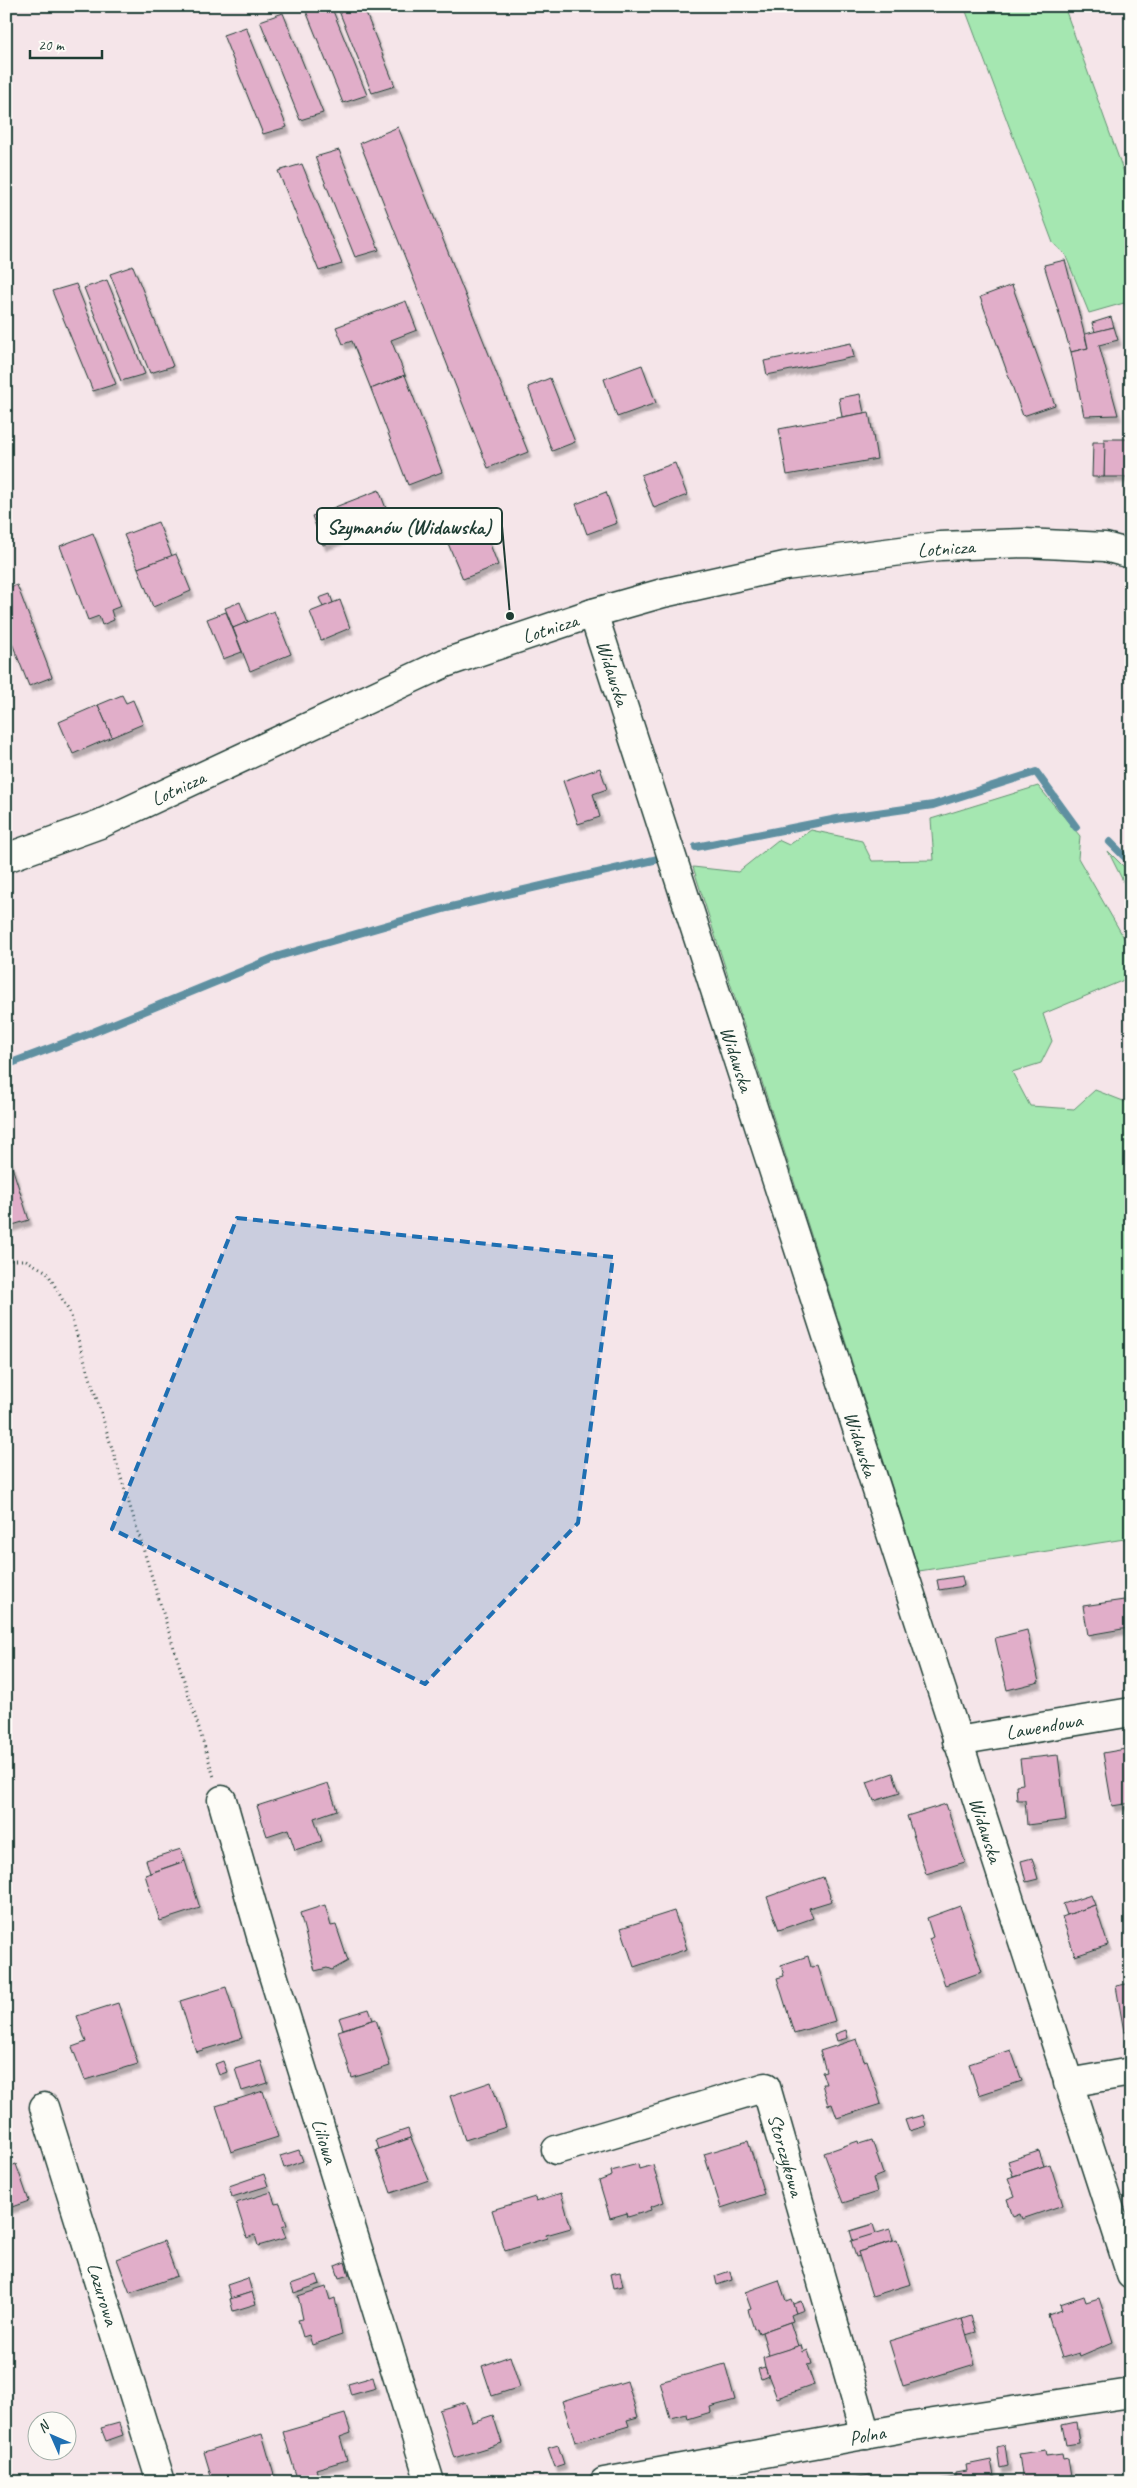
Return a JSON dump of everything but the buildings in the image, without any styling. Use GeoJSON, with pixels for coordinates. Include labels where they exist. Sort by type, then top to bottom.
{"type":"FeatureCollection","features":[{"type":"Feature","properties":{"kind":"street","name":"Lotnicza"},"geometry":{"type":"LineString","coordinates":[[6,858],[100,824],[445,663],[593,613],[663,593],[785,566],[940,546],[1025,543],[1105,547],[1131,554]]}},
{"type":"Feature","properties":{"kind":"street","name":"Widawska"},"geometry":{"type":"LineString","coordinates":[[593,613],[1131,2275]]}},
{"type":"Feature","properties":{"kind":"street","name":"Lawendowa"},"geometry":{"type":"LineString","coordinates":[[957,1741],[1131,1712]]}},
{"type":"Feature","properties":{"kind":"street","name":"Liliowa"},"geometry":{"type":"LineString","coordinates":[[222,1800],[261,1936],[430,2482]]}},
{"type":"Feature","properties":{"kind":"street"},"geometry":{"type":"LineString","coordinates":[[1068,2083],[1131,2072]]}},
{"type":"Feature","properties":{"kind":"street","name":"Storczykowa"},"geometry":{"type":"LineString","coordinates":[[556,2150],[766,2087],[866,2435]]}},
{"type":"Feature","properties":{"kind":"street","name":"Lazurowa"},"geometry":{"type":"LineString","coordinates":[[44,2107],[161,2482]]}},
{"type":"Feature","properties":{"kind":"street","name":"Polna"},"geometry":{"type":"LineString","coordinates":[[604,2482],[866,2435],[1131,2393]]}},
{"type":"Feature","properties":{"kind":"path"},"geometry":{"type":"LineString","coordinates":[[6,1260],[26,1260],[47,1272],[70,1313],[177,1665],[222,1800]]}},
{"type":"Feature","properties":{"kind":"highlighted area"},"geometry":{"type":"Polygon","coordinates":[[[237,1218],[613,1257],[578,1523],[425,1684],[112,1529],[237,1218]]]}},
{"type":"Feature","properties":{"kind":"green space"},"geometry":{"type":"Polygon","coordinates":[[[964,6],[1064,6],[1131,192],[1131,317],[1124,303],[1089,313],[1065,254],[1053,243],[964,6]]]}},
{"type":"Feature","properties":{"kind":"green space"},"geometry":{"type":"Polygon","coordinates":[[[1038,786],[1080,836],[1078,858],[1131,950],[1131,977],[1043,1014],[1052,1041],[1041,1063],[1012,1072],[1030,1106],[1074,1109],[1095,1090],[1131,1104],[1131,1538],[919,1571],[693,867],[738,872],[778,840],[789,845],[811,830],[862,841],[872,861],[934,860],[931,819],[1038,786]]]}},
{"type":"Feature","properties":{"kind":"green space"},"geometry":{"type":"Polygon","coordinates":[[[1108,851],[1131,874],[1131,897],[1108,851]]]}},
{"type":"Feature","properties":{"kind":"waterway"},"geometry":{"type":"LineString","coordinates":[[696,847],[842,818],[933,805],[1036,772],[1076,827]]}},
{"type":"Feature","properties":{"kind":"waterway"},"geometry":{"type":"LineString","coordinates":[[1110,842],[1131,863]]}},
{"type":"Feature","properties":{"kind":"waterway"},"geometry":{"type":"LineString","coordinates":[[6,1065],[86,1035],[279,956],[447,908],[658,859]]}},
{"type":"Feature","properties":{"kind":"place","name":"Szymanów (Widawska)"},"geometry":{"type":"Point","coordinates":[510,616]}}]}
